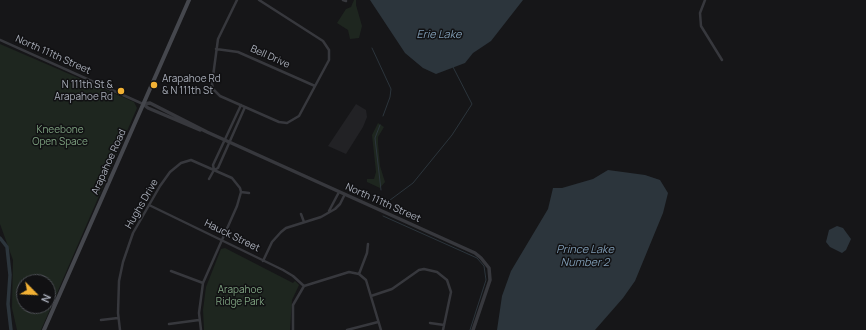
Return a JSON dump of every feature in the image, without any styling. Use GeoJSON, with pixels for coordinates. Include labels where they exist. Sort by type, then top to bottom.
{"type":"FeatureCollection","features":[{"type":"Feature","properties":{"kind":"main road","name":"Arapahoe Road"},"geometry":{"type":"LineString","coordinates":[[44,330],[189,0]]}},
{"type":"Feature","properties":{"kind":"street"},"geometry":{"type":"LineString","coordinates":[[237,0],[218,39],[212,84],[213,89],[220,96],[283,123],[296,119],[299,116],[329,60],[328,49],[323,41],[259,0]]}},
{"type":"Feature","properties":{"kind":"street"},"geometry":{"type":"LineString","coordinates":[[705,0],[700,13],[701,26],[722,60]]}},
{"type":"Feature","properties":{"kind":"street","name":"North 111th Street"},"geometry":{"type":"LineString","coordinates":[[0,40],[143,104],[148,108],[187,126],[207,132],[230,142],[463,247],[481,258],[488,268],[490,280],[474,330]]}},
{"type":"Feature","properties":{"kind":"street","name":"Bell Drive"},"geometry":{"type":"LineString","coordinates":[[216,49],[238,52],[315,86]]}},
{"type":"Feature","properties":{"kind":"street"},"geometry":{"type":"LineString","coordinates":[[214,170],[213,165],[241,105]]}},
{"type":"Feature","properties":{"kind":"street"},"geometry":{"type":"LineString","coordinates":[[209,179],[214,170],[218,168],[245,107]]}},
{"type":"Feature","properties":{"kind":"street","name":"Hughs Drive"},"geometry":{"type":"LineString","coordinates":[[120,330],[118,318],[118,292],[123,262],[134,233],[166,177],[181,163],[186,161],[196,161],[232,178],[242,192]]}},
{"type":"Feature","properties":{"kind":"street"},"geometry":{"type":"LineString","coordinates":[[201,330],[199,320],[203,283],[242,192],[249,193]]}},
{"type":"Feature","properties":{"kind":"street"},"geometry":{"type":"LineString","coordinates":[[329,212],[339,192]]}},
{"type":"Feature","properties":{"kind":"street"},"geometry":{"type":"LineString","coordinates":[[263,261],[274,238],[286,228],[329,212],[340,204],[345,194]]}},
{"type":"Feature","properties":{"kind":"street","name":"Hauck Street"},"geometry":{"type":"LineString","coordinates":[[149,205],[293,276],[304,286]]}},
{"type":"Feature","properties":{"kind":"street"},"geometry":{"type":"LineString","coordinates":[[301,214],[304,222]]}},
{"type":"Feature","properties":{"kind":"street"},"geometry":{"type":"LineString","coordinates":[[359,274],[367,253],[368,244]]}},
{"type":"Feature","properties":{"kind":"street"},"geometry":{"type":"LineString","coordinates":[[371,296],[392,289],[419,270],[424,269],[437,272],[447,280],[451,292],[443,330]]}},
{"type":"Feature","properties":{"kind":"street"},"geometry":{"type":"LineString","coordinates":[[171,271],[203,283]]}},
{"type":"Feature","properties":{"kind":"street"},"geometry":{"type":"LineString","coordinates":[[293,330],[293,305],[304,286],[349,272],[359,274],[366,280],[381,330]]}},
{"type":"Feature","properties":{"kind":"street"},"geometry":{"type":"LineString","coordinates":[[101,320],[118,318]]}},
{"type":"Feature","properties":{"kind":"street"},"geometry":{"type":"LineString","coordinates":[[169,324],[199,320]]}},
{"type":"Feature","properties":{"kind":"street"},"geometry":{"type":"LineString","coordinates":[[347,330],[378,322]]}},
{"type":"Feature","properties":{"kind":"street"},"geometry":{"type":"LineString","coordinates":[[430,323],[444,325]]}},
{"type":"Feature","properties":{"kind":"shaded area"},"geometry":{"type":"Polygon","coordinates":[[[356,104],[366,110],[367,117],[363,127],[346,154],[328,146],[356,104]]]}},
{"type":"Feature","properties":{"kind":"green space"},"geometry":{"type":"Polygon","coordinates":[[[354,0],[356,0],[362,26],[359,38],[350,39],[348,30],[337,23],[346,9],[351,7],[354,0]]]}},
{"type":"Feature","properties":{"kind":"green space","name":"Kneebone Open Space"},"geometry":{"type":"Polygon","coordinates":[[[0,44],[134,102],[137,108],[56,295],[56,274],[16,274],[16,314],[48,314],[41,330],[17,330],[12,308],[13,260],[0,224],[0,44]]]}},
{"type":"Feature","properties":{"kind":"green space"},"geometry":{"type":"Polygon","coordinates":[[[378,123],[384,127],[378,137],[380,166],[385,182],[380,188],[367,182],[367,179],[374,179],[376,172],[372,135],[378,123]]]}},
{"type":"Feature","properties":{"kind":"green space","name":"Arapahoe Ridge Park"},"geometry":{"type":"Polygon","coordinates":[[[225,248],[293,283],[295,281],[299,285],[292,300],[290,330],[204,330],[203,310],[206,287],[221,249],[225,248]]]}},
{"type":"Feature","properties":{"kind":"water","name":"Erie Lake"},"geometry":{"type":"Polygon","coordinates":[[[370,0],[523,0],[491,41],[473,53],[465,63],[436,74],[423,68],[405,53],[370,0]]]}},
{"type":"Feature","properties":{"kind":"water","name":"Prince Lake Number 2"},"geometry":{"type":"Polygon","coordinates":[[[608,170],[645,175],[660,180],[668,193],[663,213],[635,281],[623,298],[595,330],[497,330],[502,296],[511,271],[548,209],[553,188],[562,188],[593,179],[608,170]]]}},
{"type":"Feature","properties":{"kind":"water"},"geometry":{"type":"Polygon","coordinates":[[[837,226],[843,228],[851,239],[846,250],[842,253],[830,247],[826,242],[829,230],[837,226]]]}},
{"type":"Feature","properties":{"kind":"waterway"},"geometry":{"type":"LineString","coordinates":[[372,48],[391,89],[390,97],[383,116]]}},
{"type":"Feature","properties":{"kind":"waterway"},"geometry":{"type":"LineString","coordinates":[[382,204],[382,206],[413,183],[452,135],[472,104],[453,67]]}},
{"type":"Feature","properties":{"kind":"waterway"},"geometry":{"type":"LineString","coordinates":[[380,125],[375,138],[381,190]]}},
{"type":"Feature","properties":{"kind":"waterway"},"geometry":{"type":"LineString","coordinates":[[383,216],[477,258],[484,266],[486,280],[470,330]]}},
{"type":"Feature","properties":{"kind":"waterway"},"geometry":{"type":"LineString","coordinates":[[0,238],[7,247],[10,275],[8,304],[11,330]]}},
{"type":"Feature","properties":{"kind":"place","name":"Arapahoe Rd & N 111th St"},"geometry":{"type":"Point","coordinates":[154,85]}},
{"type":"Feature","properties":{"kind":"place","name":"N 111th St & Arapahoe Rd"},"geometry":{"type":"Point","coordinates":[121,91]}}]}
